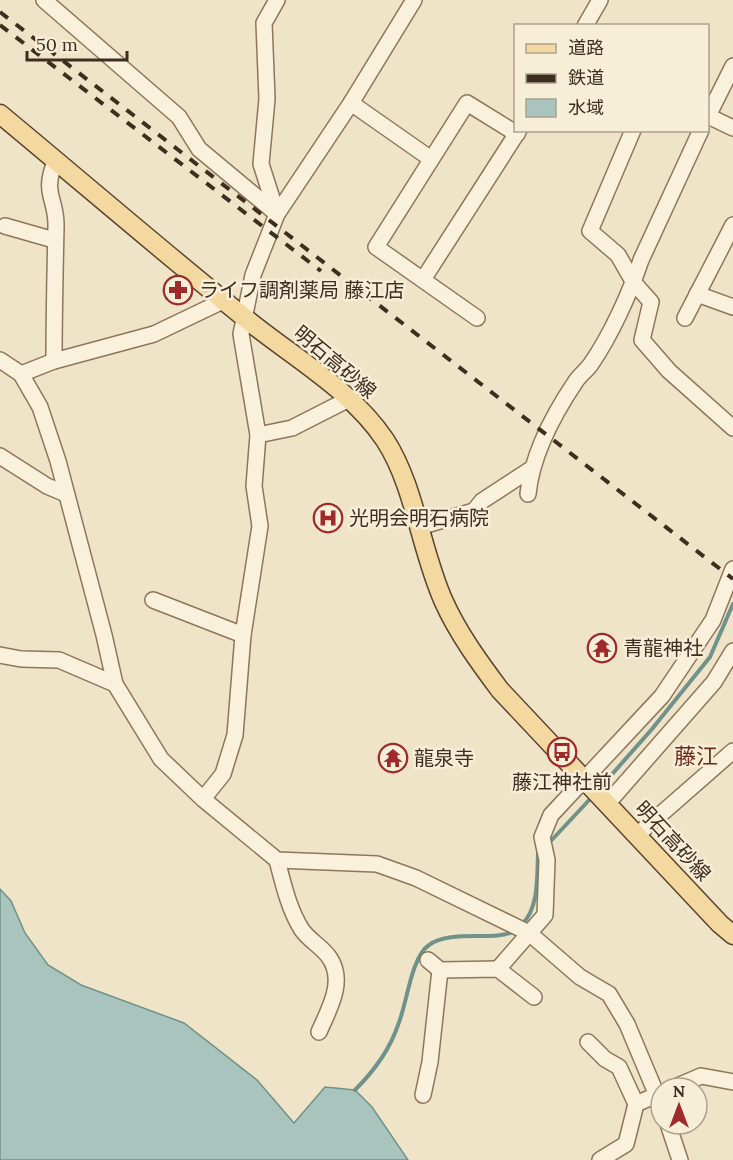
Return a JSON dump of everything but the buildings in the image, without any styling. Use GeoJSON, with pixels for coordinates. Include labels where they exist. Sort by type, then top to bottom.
{"type":"FeatureCollection","features":[{"type":"Feature","properties":{"kind":"main road","name":"明石高砂線"},"geometry":{"type":"LineString","coordinates":[[0,114],[243,316],[349,399],[386,441],[400,472],[444,602],[476,658],[500,690],[733,935]]}},
{"type":"Feature","properties":{"kind":"street"},"geometry":{"type":"LineString","coordinates":[[44,0],[179,117],[199,149],[277,214]]}},
{"type":"Feature","properties":{"kind":"street"},"geometry":{"type":"LineString","coordinates":[[277,0],[264,23],[267,99],[261,164],[277,214]]}},
{"type":"Feature","properties":{"kind":"street"},"geometry":{"type":"LineString","coordinates":[[586,24],[600,0]]}},
{"type":"Feature","properties":{"kind":"street"},"geometry":{"type":"LineString","coordinates":[[203,799],[223,774],[235,735],[243,635],[260,526],[254,486],[258,435],[241,334],[253,274],[277,214],[351,103],[412,1]]}},
{"type":"Feature","properties":{"kind":"street"},"geometry":{"type":"LineString","coordinates":[[709,114],[733,66]]}},
{"type":"Feature","properties":{"kind":"street"},"geometry":{"type":"LineString","coordinates":[[351,103],[431,159]]}},
{"type":"Feature","properties":{"kind":"street"},"geometry":{"type":"LineString","coordinates":[[477,318],[424,278],[376,247],[467,103],[514,130]]}},
{"type":"Feature","properties":{"kind":"street"},"geometry":{"type":"LineString","coordinates":[[709,116],[733,128]]}},
{"type":"Feature","properties":{"kind":"street"},"geometry":{"type":"LineString","coordinates":[[424,278],[518,132]]}},
{"type":"Feature","properties":{"kind":"street"},"geometry":{"type":"LineString","coordinates":[[632,132],[590,231],[618,255],[634,283],[651,302],[642,340],[669,371],[733,428]]}},
{"type":"Feature","properties":{"kind":"street"},"geometry":{"type":"LineString","coordinates":[[528,494],[531,469],[544,436],[576,380],[591,365],[634,283],[640,260],[700,132]]}},
{"type":"Feature","properties":{"kind":"street"},"geometry":{"type":"LineString","coordinates":[[54,361],[54,240],[57,225],[49,177],[56,160]]}},
{"type":"Feature","properties":{"kind":"street"},"geometry":{"type":"LineString","coordinates":[[685,318],[733,225]]}},
{"type":"Feature","properties":{"kind":"street"},"geometry":{"type":"LineString","coordinates":[[5,226],[54,240]]}},
{"type":"Feature","properties":{"kind":"street"},"geometry":{"type":"LineString","coordinates":[[697,294],[733,307]]}},
{"type":"Feature","properties":{"kind":"street"},"geometry":{"type":"LineString","coordinates":[[21,374],[54,361],[154,334],[225,300]]}},
{"type":"Feature","properties":{"kind":"street"},"geometry":{"type":"LineString","coordinates":[[0,360],[21,374],[40,407],[105,635],[115,684],[161,759],[203,799],[277,860],[286,894],[302,930],[330,958],[336,975],[335,994],[319,1032]]}},
{"type":"Feature","properties":{"kind":"street"},"geometry":{"type":"LineString","coordinates":[[258,435],[292,428],[349,399]]}},
{"type":"Feature","properties":{"kind":"street"},"geometry":{"type":"LineString","coordinates":[[0,456],[47,486],[66,494]]}},
{"type":"Feature","properties":{"kind":"street"},"geometry":{"type":"LineString","coordinates":[[419,527],[474,511],[482,501],[531,469]]}},
{"type":"Feature","properties":{"kind":"street"},"geometry":{"type":"LineString","coordinates":[[596,792],[713,620],[733,569]]}},
{"type":"Feature","properties":{"kind":"street"},"geometry":{"type":"LineString","coordinates":[[153,600],[243,635]]}},
{"type":"Feature","properties":{"kind":"street"},"geometry":{"type":"LineString","coordinates":[[498,969],[545,915],[547,860],[542,837],[551,815],[596,792],[714,682],[733,651]]}},
{"type":"Feature","properties":{"kind":"street"},"geometry":{"type":"LineString","coordinates":[[0,654],[21,659],[60,660],[115,684]]}},
{"type":"Feature","properties":{"kind":"street"},"geometry":{"type":"LineString","coordinates":[[637,835],[733,751]]}},
{"type":"Feature","properties":{"kind":"street"},"geometry":{"type":"LineString","coordinates":[[277,860],[377,864],[416,878],[461,902],[529,933],[580,977],[609,994],[627,1024],[651,1076]]}},
{"type":"Feature","properties":{"kind":"street"},"geometry":{"type":"LineString","coordinates":[[423,1095],[430,1062],[434,965],[498,969],[534,997]]}},
{"type":"Feature","properties":{"kind":"street"},"geometry":{"type":"LineString","coordinates":[[588,1042],[605,1059],[620,1067],[636,1104],[626,1144],[600,1160]]}},
{"type":"Feature","properties":{"kind":"street"},"geometry":{"type":"LineString","coordinates":[[709,1078],[733,1082]]}},
{"type":"Feature","properties":{"kind":"street"},"geometry":{"type":"LineString","coordinates":[[636,1104],[649,1100]]}},
{"type":"Feature","properties":{"kind":"street"},"geometry":{"type":"LineString","coordinates":[[672,1136],[680,1160]]}},
{"type":"Feature","properties":{"kind":"water"},"geometry":{"type":"Polygon","coordinates":[[[0,889],[11,901],[25,933],[48,965],[81,985],[184,1023],[257,1080],[294,1123],[325,1087],[355,1090],[372,1107],[408,1160],[0,1160],[0,889]]]}},
{"type":"Feature","properties":{"kind":"waterway"},"geometry":{"type":"LineString","coordinates":[[599,789],[652,729],[710,657],[733,604]]}},
{"type":"Feature","properties":{"kind":"waterway"},"geometry":{"type":"LineString","coordinates":[[548,844],[592,797]]}},
{"type":"Feature","properties":{"kind":"waterway"},"geometry":{"type":"LineString","coordinates":[[522,924],[532,910],[540,852]]}},
{"type":"Feature","properties":{"kind":"waterway"},"geometry":{"type":"LineString","coordinates":[[355,1090],[374,1068],[395,1034],[414,970],[423,951],[429,945],[438,940],[460,936],[495,936],[515,931]]}},
{"type":"Feature","properties":{"kind":"railway"},"geometry":{"type":"LineString","coordinates":[[0,12],[733,579]]}},
{"type":"Feature","properties":{"kind":"railway"},"geometry":{"type":"LineString","coordinates":[[0,25],[321,271]]}},
{"type":"Feature","properties":{"kind":"place","name":"ライフ調剤薬局 藤江店"},"geometry":{"type":"Point","coordinates":[178,290]}},
{"type":"Feature","properties":{"kind":"place","name":"光明会明石病院"},"geometry":{"type":"Point","coordinates":[328,518]}},
{"type":"Feature","properties":{"kind":"place","name":"青龍神社"},"geometry":{"type":"Point","coordinates":[602,648]}},
{"type":"Feature","properties":{"kind":"place","name":"藤江神社前"},"geometry":{"type":"Point","coordinates":[562,752]}},
{"type":"Feature","properties":{"kind":"place","name":"龍泉寺"},"geometry":{"type":"Point","coordinates":[393,758]}},
{"type":"Feature","properties":{"kind":"district","name":"藤江"},"geometry":{"type":"Point","coordinates":[696,756]}}]}
